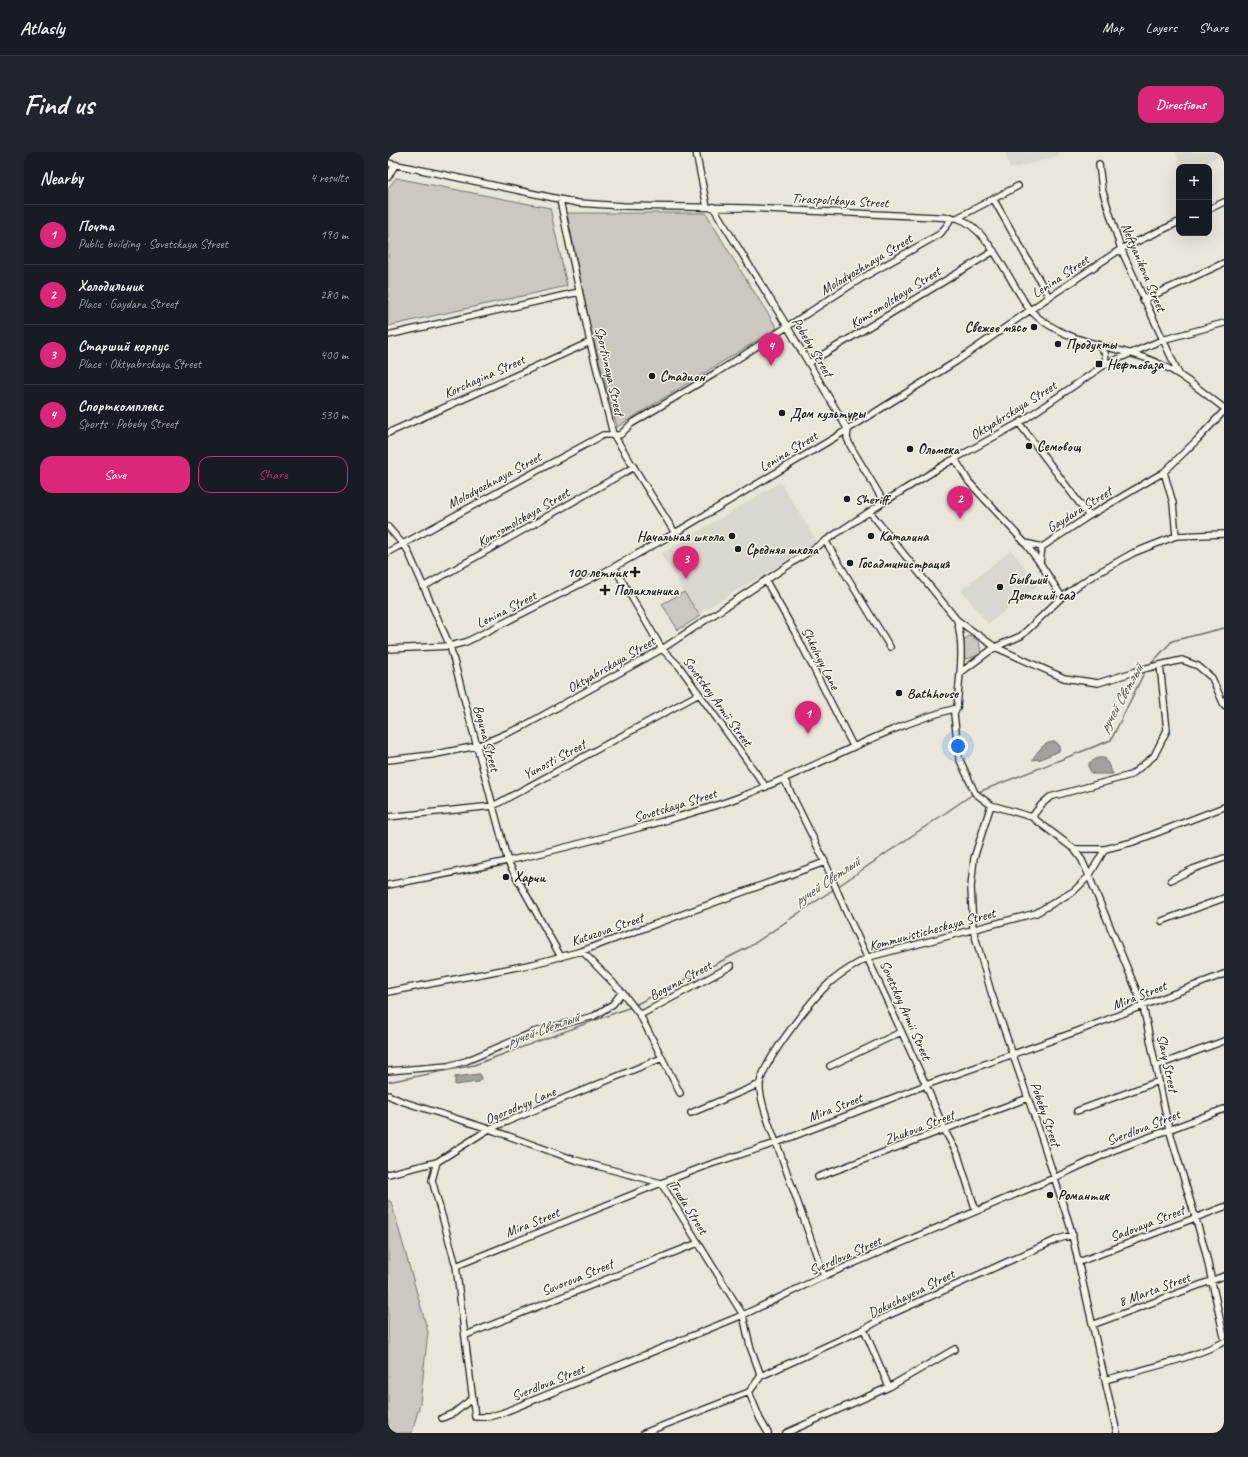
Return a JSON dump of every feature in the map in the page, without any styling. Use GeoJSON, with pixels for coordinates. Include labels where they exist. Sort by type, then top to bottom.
{"type":"FeatureCollection","features":[{"type":"Feature","properties":{"kind":"street"},"geometry":{"type":"LineString","coordinates":[[696,152],[710,207]]}},
{"type":"Feature","properties":{"kind":"street","name":"Tiraspolskaya Street"},"geometry":{"type":"LineString","coordinates":[[388,163],[560,200],[598,205],[710,207],[954,217],[974,228],[994,251],[1030,311],[1066,334],[1148,359],[1179,375],[1224,409]]}},
{"type":"Feature","properties":{"kind":"street","name":"Neftyanikova Street"},"geometry":{"type":"LineString","coordinates":[[1099,164],[1104,195],[1121,249],[1143,300],[1179,375]]}},
{"type":"Feature","properties":{"kind":"street"},"geometry":{"type":"LineString","coordinates":[[388,177],[395,165]]}},
{"type":"Feature","properties":{"kind":"street"},"geometry":{"type":"LineString","coordinates":[[954,217],[994,200],[1018,186]]}},
{"type":"Feature","properties":{"kind":"street","name":"Sportivnaya Street"},"geometry":{"type":"LineString","coordinates":[[560,200],[590,342],[613,434],[675,533]]}},
{"type":"Feature","properties":{"kind":"street"},"geometry":{"type":"LineString","coordinates":[[994,200],[1049,297]]}},
{"type":"Feature","properties":{"kind":"street"},"geometry":{"type":"LineString","coordinates":[[1212,208],[1224,202]]}},
{"type":"Feature","properties":{"kind":"street","name":"Pobeby Street"},"geometry":{"type":"LineString","coordinates":[[710,207],[787,326],[809,363],[848,430],[847,438],[851,447],[884,502]]}},
{"type":"Feature","properties":{"kind":"street","name":"Molodyozhnaya Street"},"geometry":{"type":"LineString","coordinates":[[388,552],[603,435],[620,435],[631,424],[719,371],[862,278],[940,234],[954,217]]}},
{"type":"Feature","properties":{"kind":"street","name":"Lenina Street"},"geometry":{"type":"LineString","coordinates":[[388,649],[450,646],[479,637],[614,567],[675,533],[848,430],[957,361],[1121,249],[1176,223]]}},
{"type":"Feature","properties":{"kind":"street","name":"Komsomolskaya Street"},"geometry":{"type":"LineString","coordinates":[[809,363],[994,251]]}},
{"type":"Feature","properties":{"kind":"street"},"geometry":{"type":"LineString","coordinates":[[1143,300],[1224,263]]}},
{"type":"Feature","properties":{"kind":"street"},"geometry":{"type":"LineString","coordinates":[[388,335],[579,292]]}},
{"type":"Feature","properties":{"kind":"street","name":"Oktyabrskaya Street"},"geometry":{"type":"LineString","coordinates":[[388,760],[431,755],[477,746],[522,727],[662,649],[826,542],[884,502],[955,459],[1019,423],[1106,364],[1162,340],[1224,323]]}},
{"type":"Feature","properties":{"kind":"street","name":"Korchagina Street"},"geometry":{"type":"LineString","coordinates":[[388,433],[590,342]]}},
{"type":"Feature","properties":{"kind":"street"},"geometry":{"type":"LineString","coordinates":[[1097,344],[1105,353],[1106,364]]}},
{"type":"Feature","properties":{"kind":"street","name":"Gaydara Street"},"geometry":{"type":"LineString","coordinates":[[1025,542],[1042,546],[1089,516],[1164,472],[1197,440],[1224,409]]}},
{"type":"Feature","properties":{"kind":"street"},"geometry":{"type":"LineString","coordinates":[[1019,423],[1089,516]]}},
{"type":"Feature","properties":{"kind":"street"},"geometry":{"type":"LineString","coordinates":[[955,459],[969,482],[1025,542],[1062,597]]}},
{"type":"Feature","properties":{"kind":"street","name":"Komsomolskaya Street"},"geometry":{"type":"LineString","coordinates":[[424,587],[634,467]]}},
{"type":"Feature","properties":{"kind":"street"},"geometry":{"type":"LineString","coordinates":[[1164,472],[1173,503],[1176,536]]}},
{"type":"Feature","properties":{"kind":"street"},"geometry":{"type":"LineString","coordinates":[[870,512],[956,620],[996,647],[1064,678],[1098,683],[1182,660],[1198,666],[1212,678],[1224,705]]}},
{"type":"Feature","properties":{"kind":"street","name":"Boguna Street"},"geometry":{"type":"LineString","coordinates":[[388,527],[407,549],[450,646],[508,862],[561,957]]}},
{"type":"Feature","properties":{"kind":"street"},"geometry":{"type":"LineString","coordinates":[[960,673],[996,647],[1021,636],[1062,597],[1089,578],[1133,553],[1176,536],[1224,534]]}},
{"type":"Feature","properties":{"kind":"street"},"geometry":{"type":"LineString","coordinates":[[826,542],[890,647]]}},
{"type":"Feature","properties":{"kind":"street"},"geometry":{"type":"LineString","coordinates":[[1040,563],[1042,546]]}},
{"type":"Feature","properties":{"kind":"street","name":"Sovetskoy Armii Street"},"geometry":{"type":"LineString","coordinates":[[614,567],[662,649],[679,666],[766,787]]}},
{"type":"Feature","properties":{"kind":"street","name":"Shkolnyy Lane"},"geometry":{"type":"LineString","coordinates":[[766,581],[797,636],[853,746]]}},
{"type":"Feature","properties":{"kind":"street"},"geometry":{"type":"LineString","coordinates":[[956,620],[961,639],[957,708],[954,714],[959,758],[975,793],[991,805],[1032,817],[1074,849],[1105,849],[1133,842],[1224,807]]}},
{"type":"Feature","properties":{"kind":"street"},"geometry":{"type":"LineString","coordinates":[[1032,817],[1041,805],[1050,797],[1132,775],[1154,756],[1167,730],[1160,665]]}},
{"type":"Feature","properties":{"kind":"street","name":"Yunosti Street"},"geometry":{"type":"LineString","coordinates":[[388,817],[493,806],[699,694]]}},
{"type":"Feature","properties":{"kind":"street","name":"Sovetskaya Street"},"geometry":{"type":"LineString","coordinates":[[388,884],[508,862],[704,810],[766,787],[853,746],[926,717],[957,708]]}},
{"type":"Feature","properties":{"kind":"street","name":"Sovetskoy Armii Street"},"geometry":{"type":"LineString","coordinates":[[784,779],[825,862],[844,906],[869,957],[945,1131],[958,1155],[976,1211]]}},
{"type":"Feature","properties":{"kind":"street","name":"Pobeby Street"},"geometry":{"type":"LineString","coordinates":[[991,805],[974,858],[971,887],[973,929],[991,992],[1073,1235],[1117,1433]]}},
{"type":"Feature","properties":{"kind":"street","name":"Slavy Street"},"geometry":{"type":"LineString","coordinates":[[1074,849],[1082,860],[1143,1006],[1169,1129],[1205,1250],[1224,1337]]}},
{"type":"Feature","properties":{"kind":"street","name":"Kommunisticheskaya Street"},"geometry":{"type":"LineString","coordinates":[[760,1084],[772,1058],[813,999],[832,980],[869,957],[973,929],[1006,923],[1036,913],[1074,891],[1089,876],[1105,849]]}},
{"type":"Feature","properties":{"kind":"street"},"geometry":{"type":"LineString","coordinates":[[1171,880],[1193,869],[1224,858]]}},
{"type":"Feature","properties":{"kind":"street","name":"Kutuzova Street"},"geometry":{"type":"LineString","coordinates":[[388,992],[561,957],[582,951],[825,862]]}},
{"type":"Feature","properties":{"kind":"street"},"geometry":{"type":"LineString","coordinates":[[1162,921],[1224,898]]}},
{"type":"Feature","properties":{"kind":"street","name":"Boguna Street"},"geometry":{"type":"LineString","coordinates":[[582,951],[622,992],[640,1015],[680,1093]]}},
{"type":"Feature","properties":{"kind":"street","name":"Boguna Street"},"geometry":{"type":"LineString","coordinates":[[640,1015],[731,966]]}},
{"type":"Feature","properties":{"kind":"street","name":"Mira Street"},"geometry":{"type":"LineString","coordinates":[[456,1266],[661,1182],[776,1143],[926,1085],[1012,1056],[1224,974]]}},
{"type":"Feature","properties":{"kind":"street"},"geometry":{"type":"LineString","coordinates":[[388,1071],[448,1066],[466,1061],[534,1032],[594,1016],[613,1004],[622,992]]}},
{"type":"Feature","properties":{"kind":"street"},"geometry":{"type":"LineString","coordinates":[[830,1066],[901,1032]]}},
{"type":"Feature","properties":{"kind":"street"},"geometry":{"type":"LineString","coordinates":[[1156,1066],[1224,1041]]}},
{"type":"Feature","properties":{"kind":"street","name":"Ogorodnyy Lane"},"geometry":{"type":"LineString","coordinates":[[388,1174],[437,1162],[490,1129],[662,1058]]}},
{"type":"Feature","properties":{"kind":"street"},"geometry":{"type":"LineString","coordinates":[[1077,1111],[1159,1081]]}},
{"type":"Feature","properties":{"kind":"street"},"geometry":{"type":"LineString","coordinates":[[691,1113],[760,1084],[761,1094],[776,1143],[824,1276]]}},
{"type":"Feature","properties":{"kind":"street","name":"Truda Street"},"geometry":{"type":"LineString","coordinates":[[388,1095],[401,1101],[490,1129],[575,1160],[661,1182],[743,1315],[750,1346],[761,1376]]}},
{"type":"Feature","properties":{"kind":"street","name":"Zhukova Street"},"geometry":{"type":"LineString","coordinates":[[818,1177],[945,1131],[1028,1098]]}},
{"type":"Feature","properties":{"kind":"street","name":"Sverdlova Street"},"geometry":{"type":"LineString","coordinates":[[473,1398],[475,1417],[488,1417],[502,1413],[743,1315],[824,1276],[1054,1178],[1112,1151],[1224,1109]]}},
{"type":"Feature","properties":{"kind":"street"},"geometry":{"type":"LineString","coordinates":[[437,1162],[432,1180],[456,1266],[473,1398],[454,1413],[442,1418]]}},
{"type":"Feature","properties":{"kind":"street","name":"Sadovaya Street"},"geometry":{"type":"LineString","coordinates":[[1079,1262],[1224,1207]]}},
{"type":"Feature","properties":{"kind":"street","name":"Dokuchayeva Street"},"geometry":{"type":"LineString","coordinates":[[761,1376],[864,1329],[887,1316],[1058,1238],[1073,1235]]}},
{"type":"Feature","properties":{"kind":"street","name":"Suvorova Street"},"geometry":{"type":"LineString","coordinates":[[466,1335],[698,1243]]}},
{"type":"Feature","properties":{"kind":"street","name":"8 Marta Street"},"geometry":{"type":"LineString","coordinates":[[1092,1325],[1224,1276]]}},
{"type":"Feature","properties":{"kind":"street"},"geometry":{"type":"LineString","coordinates":[[864,1329],[889,1387]]}},
{"type":"Feature","properties":{"kind":"street"},"geometry":{"type":"LineString","coordinates":[[1104,1380],[1210,1349],[1224,1342]]}},
{"type":"Feature","properties":{"kind":"street"},"geometry":{"type":"LineString","coordinates":[[786,1433],[889,1387],[955,1349]]}},
{"type":"Feature","properties":{"kind":"street"},"geometry":{"type":"LineString","coordinates":[[644,1433],[749,1392],[761,1376]]}},
{"type":"Feature","properties":{"kind":"street"},"geometry":{"type":"LineString","coordinates":[[749,1392],[767,1433]]}},
{"type":"Feature","properties":{"kind":"shaded area"},"geometry":{"type":"Polygon","coordinates":[[[1005,152],[1058,152],[1059,156],[1010,169],[1005,152]]]}},
{"type":"Feature","properties":{"kind":"shaded area"},"geometry":{"type":"Polygon","coordinates":[[[1176,152],[1224,152],[1224,155],[1203,164],[1179,164],[1176,152]]]}},
{"type":"Feature","properties":{"kind":"shaded area"},"geometry":{"type":"Polygon","coordinates":[[[396,178],[550,208],[567,286],[388,326],[388,188],[396,178]]]}},
{"type":"Feature","properties":{"kind":"shaded area"},"geometry":{"type":"Polygon","coordinates":[[[567,213],[706,213],[777,328],[617,427],[590,326],[567,213]]]}},
{"type":"Feature","properties":{"kind":"shaded area","name":"Средняя школа"},"geometry":{"type":"Polygon","coordinates":[[[780,482],[815,538],[814,544],[698,614],[661,554],[780,482]]]}},
{"type":"Feature","properties":{"kind":"shaded area","name":"Бывший Детский сад"},"geometry":{"type":"Polygon","coordinates":[[[1011,550],[1038,585],[988,624],[961,590],[1011,550]]]}},
{"type":"Feature","properties":{"kind":"shaded area"},"geometry":{"type":"Polygon","coordinates":[[[684,592],[700,616],[678,630],[662,604],[684,592]]]}},
{"type":"Feature","properties":{"kind":"shaded area"},"geometry":{"type":"Polygon","coordinates":[[[969,636],[979,641],[981,654],[967,659],[963,657],[963,648],[965,640],[969,636]]]}},
{"type":"Feature","properties":{"kind":"shaded area"},"geometry":{"type":"Polygon","coordinates":[[[1056,742],[1060,746],[1059,751],[1041,759],[1032,760],[1039,750],[1045,745],[1056,742]]]}},
{"type":"Feature","properties":{"kind":"shaded area"},"geometry":{"type":"Polygon","coordinates":[[[1098,758],[1105,758],[1113,774],[1092,774],[1089,768],[1089,763],[1098,758]]]}},
{"type":"Feature","properties":{"kind":"shaded area"},"geometry":{"type":"Polygon","coordinates":[[[480,1074],[481,1079],[478,1082],[455,1085],[455,1077],[480,1074]]]}},
{"type":"Feature","properties":{"kind":"shaded area"},"geometry":{"type":"Polygon","coordinates":[[[388,1200],[391,1202],[428,1332],[420,1403],[412,1433],[388,1433],[388,1200]]]}},
{"type":"Feature","properties":{"kind":"waterway","name":"ручей Светлый"},"geometry":{"type":"LineString","coordinates":[[1150,665],[1172,641],[1224,628]]}},
{"type":"Feature","properties":{"kind":"waterway","name":"ручей Светлый"},"geometry":{"type":"LineString","coordinates":[[976,793],[1111,740],[1145,671]]}},
{"type":"Feature","properties":{"kind":"waterway","name":"ручей Светлый"},"geometry":{"type":"LineString","coordinates":[[837,887],[973,794]]}},
{"type":"Feature","properties":{"kind":"waterway","name":"ручей Светлый"},"geometry":{"type":"LineString","coordinates":[[388,1082],[474,1065],[631,1007],[749,947],[834,889]]}},
{"type":"Feature","properties":{"kind":"place","name":"Свежее мясо"},"geometry":{"type":"Point","coordinates":[1034,327]}},
{"type":"Feature","properties":{"kind":"place","name":"Продукты"},"geometry":{"type":"Point","coordinates":[1058,344]}},
{"type":"Feature","properties":{"kind":"place","name":"Нефтебаза"},"geometry":{"type":"Point","coordinates":[1099,364]}},
{"type":"Feature","properties":{"kind":"place","name":"Спорткомплекс"},"geometry":{"type":"Point","coordinates":[771,366]}},
{"type":"Feature","properties":{"kind":"place","name":"Стадион"},"geometry":{"type":"Point","coordinates":[652,376]}},
{"type":"Feature","properties":{"kind":"place","name":"Дом культуры"},"geometry":{"type":"Point","coordinates":[782,413]}},
{"type":"Feature","properties":{"kind":"place","name":"Семовощ"},"geometry":{"type":"Point","coordinates":[1029,446]}},
{"type":"Feature","properties":{"kind":"place","name":"Ольмека"},"geometry":{"type":"Point","coordinates":[910,449]}},
{"type":"Feature","properties":{"kind":"place","name":"Sheriff"},"geometry":{"type":"Point","coordinates":[847,499]}},
{"type":"Feature","properties":{"kind":"place","name":"Холодильник"},"geometry":{"type":"Point","coordinates":[960,519]}},
{"type":"Feature","properties":{"kind":"place","name":"Начальная школа"},"geometry":{"type":"Point","coordinates":[732,536]}},
{"type":"Feature","properties":{"kind":"place","name":"Каталина"},"geometry":{"type":"Point","coordinates":[871,536]}},
{"type":"Feature","properties":{"kind":"place","name":"Средняя школа"},"geometry":{"type":"Point","coordinates":[738,549]}},
{"type":"Feature","properties":{"kind":"place","name":"Госадминистрация"},"geometry":{"type":"Point","coordinates":[850,563]}},
{"type":"Feature","properties":{"kind":"place","name":"100 летник"},"geometry":{"type":"Point","coordinates":[635,572]}},
{"type":"Feature","properties":{"kind":"place","name":"Старший корпус"},"geometry":{"type":"Point","coordinates":[686,579]}},
{"type":"Feature","properties":{"kind":"place","name":"Бывший Детский сад"},"geometry":{"type":"Point","coordinates":[1000,587]}},
{"type":"Feature","properties":{"kind":"place","name":"Поликлиника"},"geometry":{"type":"Point","coordinates":[605,590]}},
{"type":"Feature","properties":{"kind":"place","name":"Bathhouse"},"geometry":{"type":"Point","coordinates":[899,693]}},
{"type":"Feature","properties":{"kind":"place","name":"Почта"},"geometry":{"type":"Point","coordinates":[808,734]}},
{"type":"Feature","properties":{"kind":"place","name":"Харчи"},"geometry":{"type":"Point","coordinates":[506,877]}},
{"type":"Feature","properties":{"kind":"place","name":"Романтик"},"geometry":{"type":"Point","coordinates":[1050,1195]}}]}
